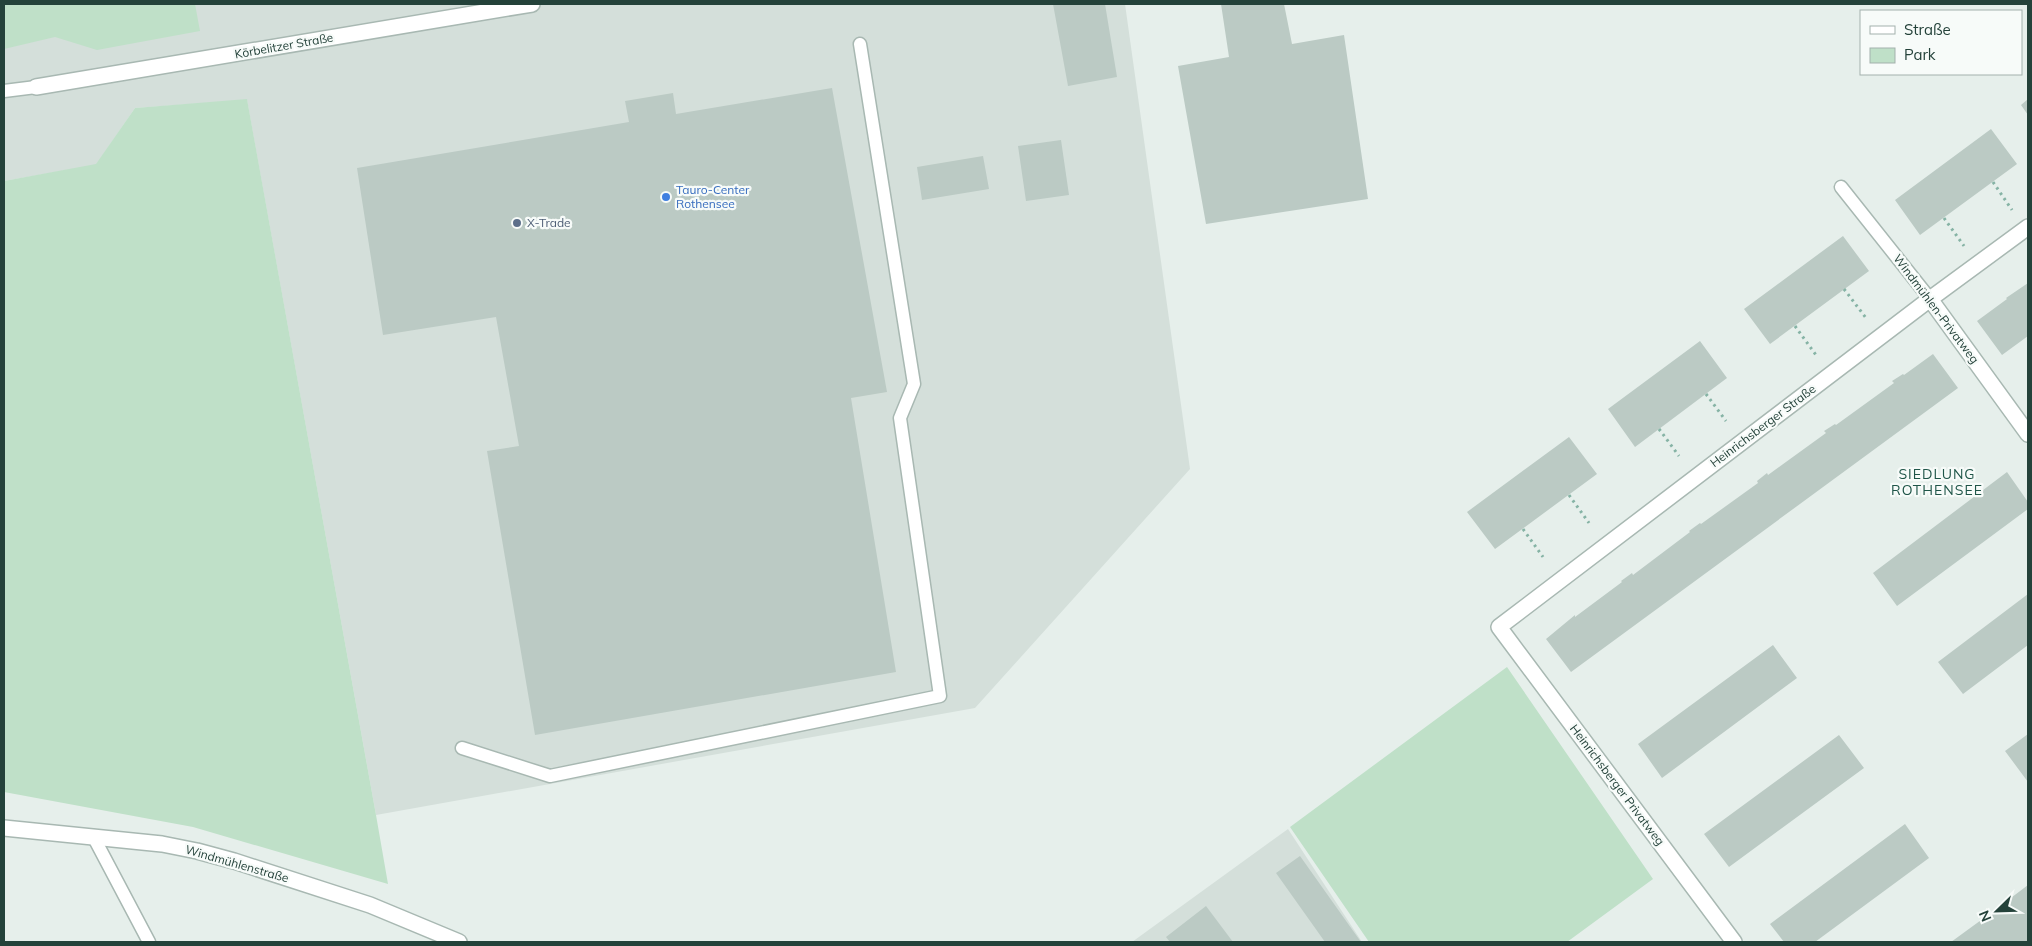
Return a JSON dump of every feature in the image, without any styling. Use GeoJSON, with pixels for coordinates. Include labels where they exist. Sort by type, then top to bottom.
{"type":"FeatureCollection","features":[{"type":"Feature","properties":{"kind":"street","name":"Körbelitzer Straße"},"geometry":{"type":"LineString","coordinates":[[36,87],[532,4]]}},
{"type":"Feature","properties":{"kind":"street","name":"Heinrichsberger Straße"},"geometry":{"type":"LineString","coordinates":[[1499,627],[1930,299],[2028,227]]}},
{"type":"Feature","properties":{"kind":"street","name":"Windmühlen-Privatweg"},"geometry":{"type":"LineString","coordinates":[[1930,299],[2028,434]]}},
{"type":"Feature","properties":{"kind":"street","name":"Heinrichsberger Privatweg"},"geometry":{"type":"LineString","coordinates":[[1499,627],[1734,942]]}},
{"type":"Feature","properties":{"kind":"street","name":"Windmühlenstraße"},"geometry":{"type":"LineString","coordinates":[[4,828],[162,844],[234,861],[370,905],[459,942]]}},
{"type":"Feature","properties":{"kind":"lane"},"geometry":{"type":"LineString","coordinates":[[462,748],[550,776],[940,696],[900,418],[914,384],[860,44]]}},
{"type":"Feature","properties":{"kind":"lane"},"geometry":{"type":"LineString","coordinates":[[4,91],[36,87]]}},
{"type":"Feature","properties":{"kind":"lane","name":"Windmühlen-Privatweg"},"geometry":{"type":"LineString","coordinates":[[1841,187],[1930,299]]}},
{"type":"Feature","properties":{"kind":"lane"},"geometry":{"type":"LineString","coordinates":[[92,836],[149,942]]}},
{"type":"Feature","properties":{"kind":"path"},"geometry":{"type":"LineString","coordinates":[[1993,182],[2012,210]]}},
{"type":"Feature","properties":{"kind":"path"},"geometry":{"type":"LineString","coordinates":[[1944,218],[1964,246]]}},
{"type":"Feature","properties":{"kind":"path"},"geometry":{"type":"LineString","coordinates":[[1844,289],[1866,318]]}},
{"type":"Feature","properties":{"kind":"path"},"geometry":{"type":"LineString","coordinates":[[1795,326],[1816,355]]}},
{"type":"Feature","properties":{"kind":"path"},"geometry":{"type":"LineString","coordinates":[[1706,394],[1726,421]]}},
{"type":"Feature","properties":{"kind":"path"},"geometry":{"type":"LineString","coordinates":[[1659,429],[1679,456]]}},
{"type":"Feature","properties":{"kind":"path"},"geometry":{"type":"LineString","coordinates":[[1569,495],[1589,523]]}},
{"type":"Feature","properties":{"kind":"path"},"geometry":{"type":"LineString","coordinates":[[1522,529],[1543,557]]}},
{"type":"Feature","properties":{"kind":"shaded area"},"geometry":{"type":"Polygon","coordinates":[[[4,4],[1125,4],[1190,469],[975,708],[376,815],[247,100],[135,108],[96,165],[4,181],[4,4]]]}},
{"type":"Feature","properties":{"kind":"shaded area"},"geometry":{"type":"Polygon","coordinates":[[[1288,829],[1362,942],[1132,942],[1288,829]]]}},
{"type":"Feature","properties":{"kind":"green space"},"geometry":{"type":"Polygon","coordinates":[[[4,4],[195,4],[200,31],[97,50],[55,37],[4,49],[4,4]]]}},
{"type":"Feature","properties":{"kind":"green space"},"geometry":{"type":"Polygon","coordinates":[[[247,99],[388,884],[193,827],[4,792],[4,181],[96,164],[135,108],[247,99]]]}},
{"type":"Feature","properties":{"kind":"green space"},"geometry":{"type":"Polygon","coordinates":[[[1507,667],[1653,879],[1567,942],[1369,942],[1290,827],[1507,667]]]}},
{"type":"Feature","properties":{"kind":"building"},"geometry":{"type":"Polygon","coordinates":[[[1053,4],[1105,4],[1117,77],[1068,86],[1053,4]]]}},
{"type":"Feature","properties":{"kind":"building"},"geometry":{"type":"Polygon","coordinates":[[[1221,4],[1284,4],[1292,44],[1344,35],[1368,199],[1206,224],[1178,66],[1229,57],[1221,4]]]}},
{"type":"Feature","properties":{"kind":"building"},"geometry":{"type":"Polygon","coordinates":[[[832,88],[887,392],[851,398],[896,672],[535,735],[487,451],[519,446],[496,317],[383,335],[357,168],[629,122],[625,101],[673,93],[676,114],[832,88]]]}},
{"type":"Feature","properties":{"kind":"building"},"geometry":{"type":"Polygon","coordinates":[[[2028,99],[2028,115],[2021,105],[2028,99]]]}},
{"type":"Feature","properties":{"kind":"building"},"geometry":{"type":"Polygon","coordinates":[[[1991,129],[2017,164],[1920,235],[1895,200],[1991,129]]]}},
{"type":"Feature","properties":{"kind":"building"},"geometry":{"type":"Polygon","coordinates":[[[1061,140],[1069,195],[1026,201],[1018,146],[1061,140]]]}},
{"type":"Feature","properties":{"kind":"building"},"geometry":{"type":"Polygon","coordinates":[[[983,156],[989,189],[922,200],[917,167],[983,156]]]}},
{"type":"Feature","properties":{"kind":"building"},"geometry":{"type":"Polygon","coordinates":[[[1843,236],[1869,271],[1770,344],[1744,309],[1843,236]]]}},
{"type":"Feature","properties":{"kind":"building"},"geometry":{"type":"Polygon","coordinates":[[[2028,283],[2028,336],[2002,355],[1977,321],[2028,283]]]}},
{"type":"Feature","properties":{"kind":"building"},"geometry":{"type":"Polygon","coordinates":[[[1700,341],[1727,378],[1635,447],[1608,409],[1700,341]]]}},
{"type":"Feature","properties":{"kind":"building"},"geometry":{"type":"Polygon","coordinates":[[[1933,354],[1958,388],[1571,672],[1546,639],[1621,581],[1632,573],[1633,575],[1689,531],[1758,483],[1757,481],[1767,473],[1768,475],[1826,433],[1824,431],[1836,425],[1894,383],[1892,381],[1904,375],[1933,354]]]}},
{"type":"Feature","properties":{"kind":"building"},"geometry":{"type":"Polygon","coordinates":[[[1569,437],[1597,474],[1495,549],[1467,512],[1569,437]]]}},
{"type":"Feature","properties":{"kind":"building"},"geometry":{"type":"Polygon","coordinates":[[[2007,472],[2028,502],[2028,509],[1897,606],[1873,573],[2007,472]]]}},
{"type":"Feature","properties":{"kind":"building"},"geometry":{"type":"Polygon","coordinates":[[[2028,594],[2028,645],[1963,694],[1938,662],[2028,594]]]}},
{"type":"Feature","properties":{"kind":"building"},"geometry":{"type":"Polygon","coordinates":[[[1773,645],[1797,678],[1662,778],[1638,744],[1773,645]]]}},
{"type":"Feature","properties":{"kind":"building"},"geometry":{"type":"Polygon","coordinates":[[[2028,734],[2028,782],[2005,751],[2028,734]]]}},
{"type":"Feature","properties":{"kind":"building"},"geometry":{"type":"Polygon","coordinates":[[[1839,735],[1864,768],[1729,867],[1704,834],[1839,735]]]}},
{"type":"Feature","properties":{"kind":"building"},"geometry":{"type":"Polygon","coordinates":[[[1905,824],[1929,858],[1815,942],[1784,942],[1770,924],[1905,824]]]}},
{"type":"Feature","properties":{"kind":"building"},"geometry":{"type":"Polygon","coordinates":[[[1300,856],[1361,942],[1325,942],[1276,873],[1300,856]]]}},
{"type":"Feature","properties":{"kind":"building"},"geometry":{"type":"Polygon","coordinates":[[[2028,885],[2028,942],[1951,942],[1999,907],[2028,885]]]}},
{"type":"Feature","properties":{"kind":"building"},"geometry":{"type":"Polygon","coordinates":[[[1206,906],[1233,942],[1170,942],[1166,937],[1206,906]]]}},
{"type":"Feature","properties":{"kind":"place","name":"Tauro-Center Rothensee"},"geometry":{"type":"Point","coordinates":[666,197]}},
{"type":"Feature","properties":{"kind":"place","name":"X-Trade"},"geometry":{"type":"Point","coordinates":[517,223]}},
{"type":"Feature","properties":{"kind":"district","name":"SIEDLUNG ROTHENSEE"},"geometry":{"type":"Point","coordinates":[1937,482]}}]}
